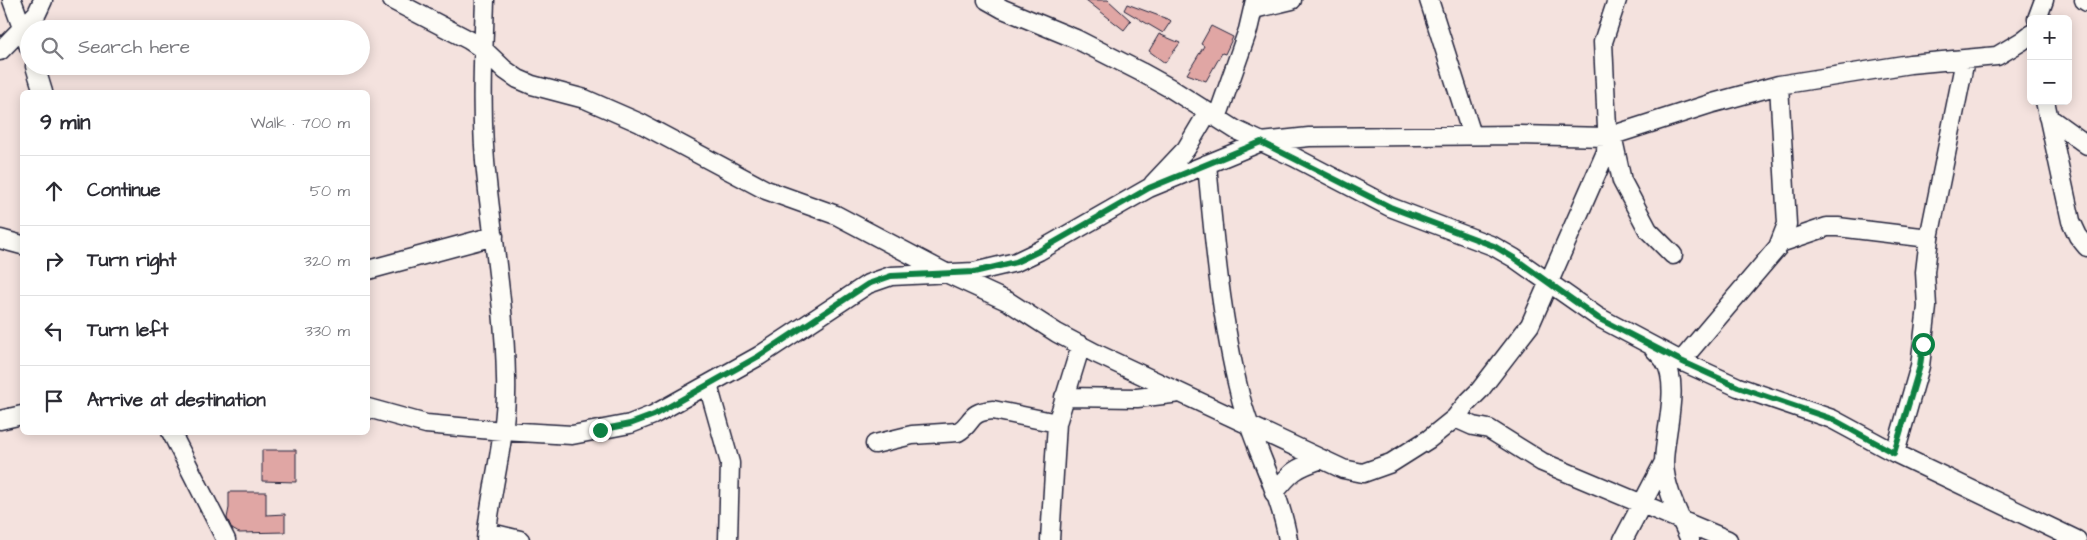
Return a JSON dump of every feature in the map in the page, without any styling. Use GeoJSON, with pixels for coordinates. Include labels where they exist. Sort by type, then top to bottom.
{"type":"FeatureCollection","features":[{"type":"Feature","properties":{"kind":"street"},"geometry":{"type":"LineString","coordinates":[[12,0],[20,22]]}},
{"type":"Feature","properties":{"kind":"street"},"geometry":{"type":"LineString","coordinates":[[30,20],[37,13],[43,0]]}},
{"type":"Feature","properties":{"kind":"street"},"geometry":{"type":"LineString","coordinates":[[392,0],[484,50],[518,79],[532,85],[585,99],[640,123],[766,190],[836,215],[946,273],[1009,302],[1081,345],[1180,393],[1354,472],[1374,470],[1391,463],[1429,439],[1455,418],[1480,390],[1530,324],[1606,152],[1610,136]]}},
{"type":"Feature","properties":{"kind":"street"},"geometry":{"type":"LineString","coordinates":[[485,0],[484,149],[500,286],[506,379],[503,431],[487,536],[520,540]]}},
{"type":"Feature","properties":{"kind":"street"},"geometry":{"type":"LineString","coordinates":[[987,0],[1003,9],[1092,47],[1170,88],[1236,130],[1390,207],[1494,246],[1598,318],[1681,361],[1738,387],[1832,419],[1894,453],[2077,540]]}},
{"type":"Feature","properties":{"kind":"street"},"geometry":{"type":"LineString","coordinates":[[1149,188],[1186,149],[1212,115],[1254,4],[1292,0]]}},
{"type":"Feature","properties":{"kind":"street"},"geometry":{"type":"LineString","coordinates":[[1429,0],[1472,135]]}},
{"type":"Feature","properties":{"kind":"street"},"geometry":{"type":"LineString","coordinates":[[1617,0],[1603,42],[1610,136],[1622,181],[1648,230],[1673,255]]}},
{"type":"Feature","properties":{"kind":"street"},"geometry":{"type":"LineString","coordinates":[[2039,15],[2044,0]]}},
{"type":"Feature","properties":{"kind":"street"},"geometry":{"type":"LineString","coordinates":[[0,51],[20,29]]}},
{"type":"Feature","properties":{"kind":"street"},"geometry":{"type":"LineString","coordinates":[[370,409],[426,424],[503,431],[572,435],[630,424],[654,415],[759,356],[868,284],[898,275],[974,272],[1016,262],[1039,251],[1149,188],[1261,142],[1309,137],[1610,136],[1713,103],[1779,85],[1910,64],[1997,56],[2027,37]]}},
{"type":"Feature","properties":{"kind":"street"},"geometry":{"type":"LineString","coordinates":[[1894,453],[1922,352],[1927,308],[1925,272],[1929,238],[1965,60]]}},
{"type":"Feature","properties":{"kind":"street"},"geometry":{"type":"LineString","coordinates":[[38,75],[42,90]]}},
{"type":"Feature","properties":{"kind":"street"},"geometry":{"type":"LineString","coordinates":[[1681,361],[1749,283],[1780,243],[1787,224],[1779,85]]}},
{"type":"Feature","properties":{"kind":"street"},"geometry":{"type":"LineString","coordinates":[[2047,109],[2087,145]]}},
{"type":"Feature","properties":{"kind":"street"},"geometry":{"type":"LineString","coordinates":[[2047,109],[2071,221],[2078,236],[2087,247]]}},
{"type":"Feature","properties":{"kind":"street"},"geometry":{"type":"LineString","coordinates":[[1207,164],[1214,243],[1223,308],[1240,395],[1282,516],[1288,540]]}},
{"type":"Feature","properties":{"kind":"street"},"geometry":{"type":"LineString","coordinates":[[1780,243],[1827,227],[1929,238]]}},
{"type":"Feature","properties":{"kind":"street"},"geometry":{"type":"LineString","coordinates":[[370,269],[494,236]]}},
{"type":"Feature","properties":{"kind":"street"},"geometry":{"type":"LineString","coordinates":[[0,239],[20,244]]}},
{"type":"Feature","properties":{"kind":"street"},"geometry":{"type":"LineString","coordinates":[[1647,342],[1665,361],[1670,376],[1671,399],[1664,462],[1666,477],[1680,519],[1690,540]]}},
{"type":"Feature","properties":{"kind":"street"},"geometry":{"type":"LineString","coordinates":[[1050,540],[1057,423],[1081,345]]}},
{"type":"Feature","properties":{"kind":"street"},"geometry":{"type":"LineString","coordinates":[[708,385],[730,463],[728,540]]}},
{"type":"Feature","properties":{"kind":"street"},"geometry":{"type":"LineString","coordinates":[[1064,397],[1137,398],[1180,393]]}},
{"type":"Feature","properties":{"kind":"street"},"geometry":{"type":"LineString","coordinates":[[875,444],[912,435],[958,432],[975,414],[984,410],[993,410],[1057,423]]}},
{"type":"Feature","properties":{"kind":"street"},"geometry":{"type":"LineString","coordinates":[[0,420],[20,415]]}},
{"type":"Feature","properties":{"kind":"street"},"geometry":{"type":"LineString","coordinates":[[1455,418],[1473,426],[1489,429],[1542,462],[1728,540]]}},
{"type":"Feature","properties":{"kind":"street"},"geometry":{"type":"LineString","coordinates":[[173,435],[226,540]]}},
{"type":"Feature","properties":{"kind":"street"},"geometry":{"type":"LineString","coordinates":[[1274,493],[1292,472],[1300,466],[1322,459]]}},
{"type":"Feature","properties":{"kind":"street"},"geometry":{"type":"LineString","coordinates":[[1623,540],[1640,504],[1664,462]]}},
{"type":"Feature","properties":{"kind":"building"},"geometry":{"type":"Polygon","coordinates":[[[1086,0],[1108,0],[1131,21],[1124,30],[1086,0]]]}},
{"type":"Feature","properties":{"kind":"building"},"geometry":{"type":"Polygon","coordinates":[[[1127,4],[1171,21],[1163,33],[1124,10],[1127,4]]]}},
{"type":"Feature","properties":{"kind":"building"},"geometry":{"type":"Polygon","coordinates":[[[1211,26],[1233,37],[1225,54],[1222,53],[1206,81],[1187,74],[1204,46],[1201,44],[1211,26]]]}},
{"type":"Feature","properties":{"kind":"building"},"geometry":{"type":"Polygon","coordinates":[[[1159,34],[1180,43],[1165,63],[1149,51],[1159,34]]]}},
{"type":"Feature","properties":{"kind":"building"},"geometry":{"type":"Polygon","coordinates":[[[262,450],[296,450],[296,482],[262,481],[262,450]]]}},
{"type":"Feature","properties":{"kind":"building"},"geometry":{"type":"Polygon","coordinates":[[[229,492],[266,492],[266,515],[285,514],[285,532],[239,533],[232,529],[227,518],[229,492]]]}},
{"type":"Feature","properties":{"kind":"route"},"geometry":{"type":"LineString","coordinates":[[600,430],[630,424],[654,415],[759,356],[868,284],[891,276],[904,274],[974,272],[1016,262],[1039,251],[1149,188],[1261,142],[1390,207],[1494,246],[1514,258],[1598,318],[1681,361],[1738,387],[1832,419],[1894,453],[1920,366],[1923,344]]}}]}
